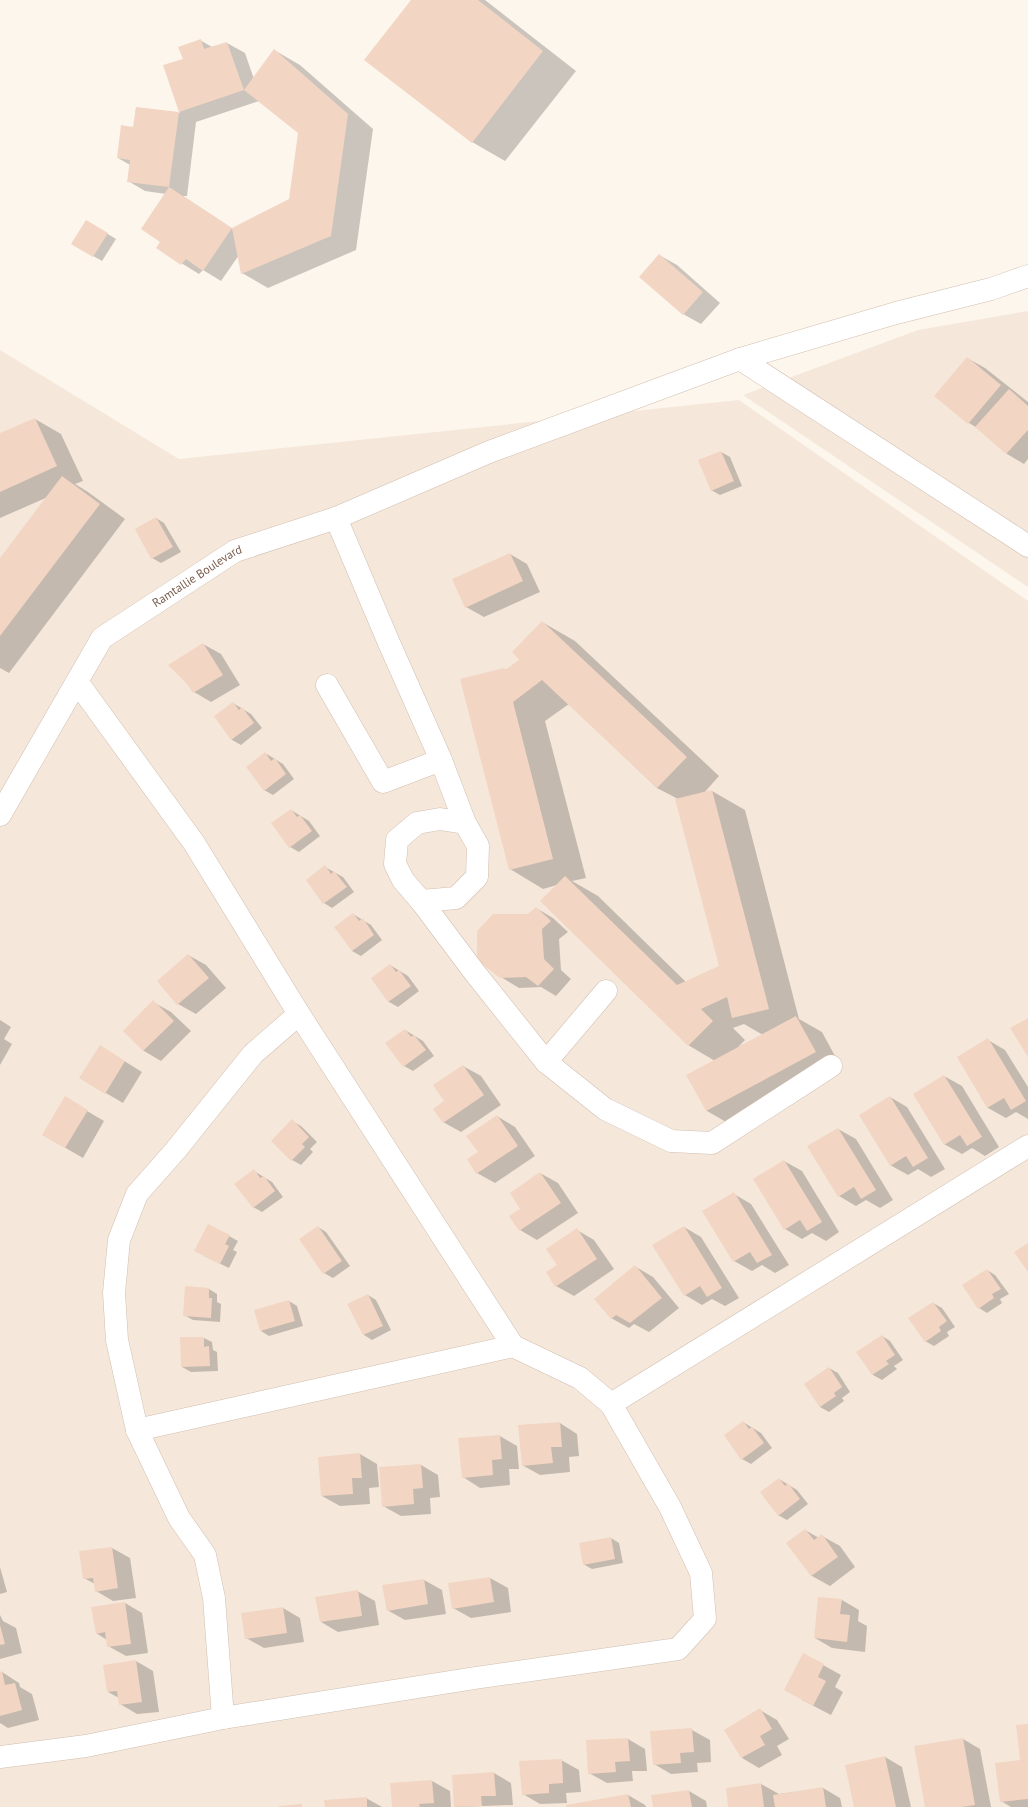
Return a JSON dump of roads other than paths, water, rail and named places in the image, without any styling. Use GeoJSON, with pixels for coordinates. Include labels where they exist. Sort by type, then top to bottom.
{"type":"FeatureCollection","features":[{"type":"Feature","properties":{"kind":"street","name":"Ramtallie Boulevard"},"geometry":{"type":"LineString","coordinates":[[0,815],[78,683],[102,638],[235,551],[336,518],[489,452],[740,359],[896,313],[991,288],[1028,276]]}},
{"type":"Feature","properties":{"kind":"street"},"geometry":{"type":"LineString","coordinates":[[740,359],[1028,546]]}},
{"type":"Feature","properties":{"kind":"street"},"geometry":{"type":"LineString","coordinates":[[336,518],[441,760],[465,823],[478,846],[477,878],[456,898],[421,901]]}},
{"type":"Feature","properties":{"kind":"street"},"geometry":{"type":"LineString","coordinates":[[0,1757],[86,1746],[223,1718],[475,1678],[678,1649],[705,1619],[701,1572],[670,1507],[610,1404],[580,1378],[513,1346],[299,1014],[194,843],[78,683]]}},
{"type":"Feature","properties":{"kind":"street"},"geometry":{"type":"LineString","coordinates":[[327,685],[383,782],[441,760]]}},
{"type":"Feature","properties":{"kind":"street"},"geometry":{"type":"LineString","coordinates":[[465,823],[440,819],[418,823],[397,840],[395,864],[403,880],[546,1062],[606,1109],[671,1141],[712,1144],[831,1066]]}},
{"type":"Feature","properties":{"kind":"street"},"geometry":{"type":"LineString","coordinates":[[546,1062],[606,991]]}},
{"type":"Feature","properties":{"kind":"street"},"geometry":{"type":"LineString","coordinates":[[223,1718],[214,1598],[205,1555],[179,1518],[137,1430],[117,1340],[114,1293],[119,1240],[136,1194],[175,1151],[254,1054],[299,1014]]}},
{"type":"Feature","properties":{"kind":"street"},"geometry":{"type":"LineString","coordinates":[[610,1404],[1028,1146]]}},
{"type":"Feature","properties":{"kind":"street"},"geometry":{"type":"LineString","coordinates":[[137,1430],[513,1346]]}}]}
